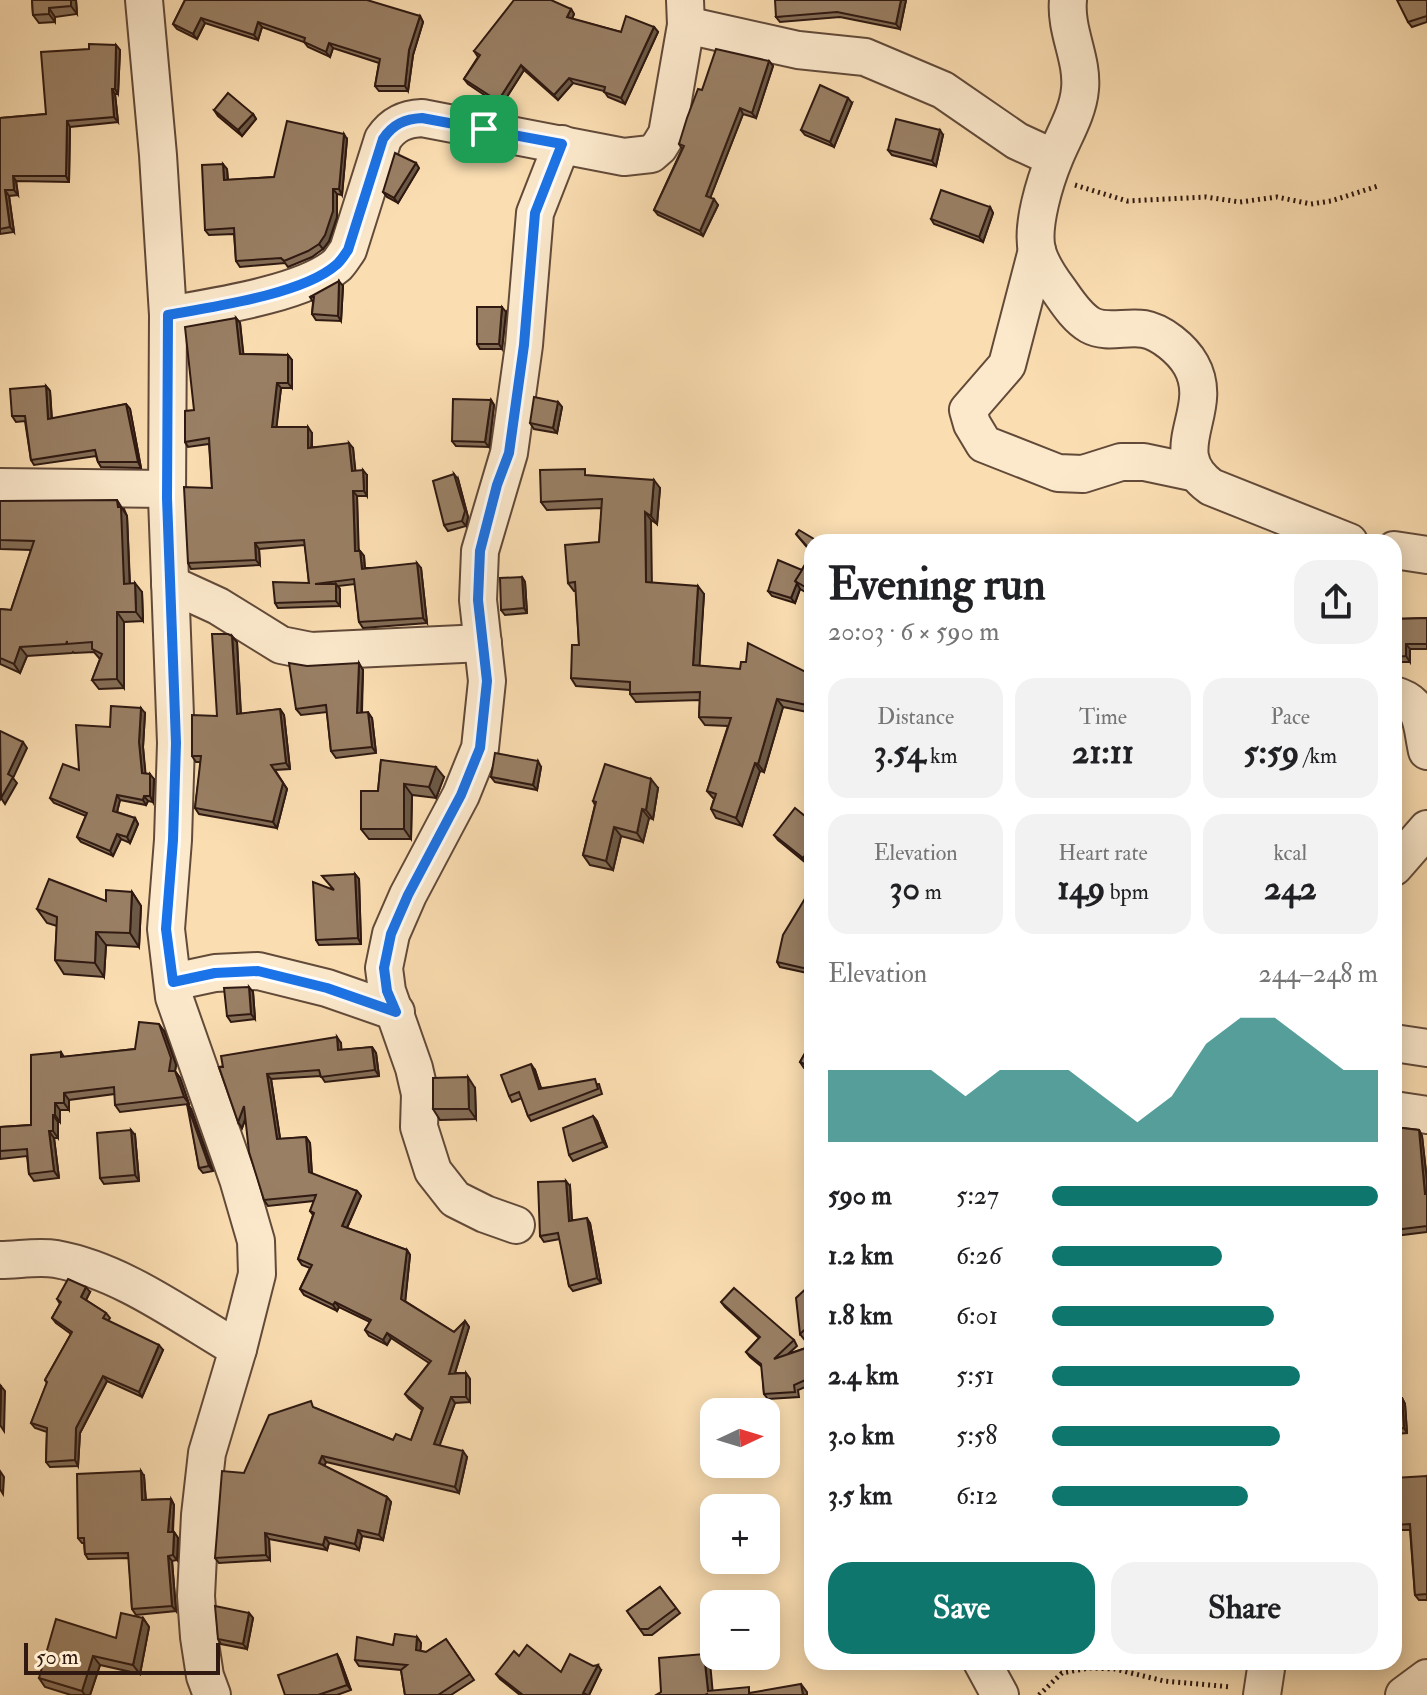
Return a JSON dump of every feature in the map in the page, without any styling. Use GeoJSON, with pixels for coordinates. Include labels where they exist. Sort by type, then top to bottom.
{"type":"FeatureCollection","features":[{"type":"Feature","properties":{"kind":"street"},"geometry":{"type":"LineString","coordinates":[[144,0],[168,315],[167,489],[176,743],[166,929],[174,997],[238,1179],[256,1241],[257,1274],[207,1453],[200,1515],[196,1596],[205,1676],[212,1695]]}},
{"type":"Feature","properties":{"kind":"street"},"geometry":{"type":"LineString","coordinates":[[1068,0],[1067,14],[1081,71],[1080,92],[1052,165],[1038,216],[1037,250],[1007,365],[968,410],[984,444],[1058,473],[1083,474],[1121,462],[1144,462],[1196,473]]}},
{"type":"Feature","properties":{"kind":"street"},"geometry":{"type":"LineString","coordinates":[[168,315],[256,298],[317,276],[337,265],[348,250],[383,139],[390,128],[401,122],[422,118],[624,157],[651,154],[667,134],[686,13],[798,50],[865,57],[943,90],[1052,165]]}},
{"type":"Feature","properties":{"kind":"street"},"geometry":{"type":"LineString","coordinates":[[516,1225],[455,1199],[433,1171],[419,1127],[420,1094],[414,1068],[387,991],[384,968],[391,934],[408,895],[461,795],[480,748],[487,681],[478,600],[480,551],[497,485],[509,453],[524,345],[535,213],[562,144]]}},
{"type":"Feature","properties":{"kind":"street"},"geometry":{"type":"LineString","coordinates":[[1037,250],[1047,274],[1074,310],[1090,325],[1109,330],[1145,329],[1165,338],[1192,366],[1199,400],[1188,450],[1190,464],[1196,473],[1211,487],[1329,534]]}},
{"type":"Feature","properties":{"kind":"street"},"geometry":{"type":"LineString","coordinates":[[0,487],[167,489]]}},
{"type":"Feature","properties":{"kind":"street"},"geometry":{"type":"LineString","coordinates":[[1402,551],[1427,555]]}},
{"type":"Feature","properties":{"kind":"street"},"geometry":{"type":"LineString","coordinates":[[170,584],[218,606],[281,645],[311,651],[483,643]]}},
{"type":"Feature","properties":{"kind":"street"},"geometry":{"type":"LineString","coordinates":[[1402,697],[1415,705],[1427,751]]}},
{"type":"Feature","properties":{"kind":"street"},"geometry":{"type":"LineString","coordinates":[[1402,858],[1427,829]]}},
{"type":"Feature","properties":{"kind":"street"},"geometry":{"type":"LineString","coordinates":[[173,982],[215,973],[258,971],[337,991],[396,1012]]}},
{"type":"Feature","properties":{"kind":"street"},"geometry":{"type":"LineString","coordinates":[[1402,1044],[1427,1048]]}},
{"type":"Feature","properties":{"kind":"street"},"geometry":{"type":"LineString","coordinates":[[1402,1111],[1427,1115]]}},
{"type":"Feature","properties":{"kind":"street"},"geometry":{"type":"LineString","coordinates":[[0,1260],[53,1259],[95,1270],[138,1290],[238,1349]]}},
{"type":"Feature","properties":{"kind":"street"},"geometry":{"type":"LineString","coordinates":[[986,1670],[1000,1695]]}},
{"type":"Feature","properties":{"kind":"street"},"geometry":{"type":"LineString","coordinates":[[1404,1695],[1427,1678]]}},
{"type":"Feature","properties":{"kind":"path"},"geometry":{"type":"LineString","coordinates":[[1052,165],[1074,184],[1127,201],[1206,197],[1240,202],[1277,197],[1311,204],[1378,186]]}},
{"type":"Feature","properties":{"kind":"path"},"geometry":{"type":"LineString","coordinates":[[1039,1695],[1062,1673],[1078,1670]]}},
{"type":"Feature","properties":{"kind":"path"},"geometry":{"type":"LineString","coordinates":[[1119,1670],[1164,1681],[1263,1683]]}},
{"type":"Feature","properties":{"kind":"building"},"geometry":{"type":"Polygon","coordinates":[[[32,0],[71,0],[71,6],[49,8],[49,14],[33,15],[32,0]]]}},
{"type":"Feature","properties":{"kind":"building"},"geometry":{"type":"Polygon","coordinates":[[[185,0],[367,0],[420,16],[409,50],[405,86],[375,86],[380,59],[329,43],[326,52],[304,42],[305,38],[258,22],[254,35],[201,18],[193,34],[173,24],[185,0]]]}},
{"type":"Feature","properties":{"kind":"building"},"geometry":{"type":"Polygon","coordinates":[[[514,0],[551,0],[571,9],[567,17],[621,32],[626,16],[654,27],[621,98],[604,92],[605,87],[569,78],[554,95],[521,65],[498,101],[464,79],[480,55],[474,51],[514,0]]]}},
{"type":"Feature","properties":{"kind":"building"},"geometry":{"type":"Polygon","coordinates":[[[775,0],[901,0],[896,24],[837,12],[776,17],[775,0]]]}},
{"type":"Feature","properties":{"kind":"building"},"geometry":{"type":"Polygon","coordinates":[[[1397,0],[1427,0],[1427,16],[1408,22],[1397,0]]]}},
{"type":"Feature","properties":{"kind":"building"},"geometry":{"type":"Polygon","coordinates":[[[89,44],[116,45],[115,89],[112,89],[114,117],[67,121],[66,176],[13,176],[14,190],[5,190],[10,227],[0,229],[0,118],[46,114],[41,52],[89,49],[89,44]]]}},
{"type":"Feature","properties":{"kind":"building"},"geometry":{"type":"Polygon","coordinates":[[[716,49],[769,61],[752,113],[740,108],[706,196],[714,199],[700,231],[654,210],[684,146],[679,144],[687,118],[698,89],[702,90],[716,49]]]}},
{"type":"Feature","properties":{"kind":"building"},"geometry":{"type":"Polygon","coordinates":[[[820,85],[848,98],[830,142],[801,130],[820,85]]]}},
{"type":"Feature","properties":{"kind":"building"},"geometry":{"type":"Polygon","coordinates":[[[228,93],[253,114],[238,130],[214,110],[228,93]]]}},
{"type":"Feature","properties":{"kind":"building"},"geometry":{"type":"Polygon","coordinates":[[[896,119],[940,130],[932,161],[888,150],[896,119]]]}},
{"type":"Feature","properties":{"kind":"building"},"geometry":{"type":"Polygon","coordinates":[[[287,121],[344,134],[339,189],[333,189],[333,211],[325,235],[319,244],[308,251],[284,261],[281,258],[236,261],[234,228],[205,230],[202,165],[223,164],[224,180],[274,177],[287,121]]]}},
{"type":"Feature","properties":{"kind":"building"},"geometry":{"type":"Polygon","coordinates":[[[395,153],[416,163],[394,198],[383,192],[395,153]]]}},
{"type":"Feature","properties":{"kind":"building"},"geometry":{"type":"Polygon","coordinates":[[[941,190],[990,207],[979,237],[931,219],[941,190]]]}},
{"type":"Feature","properties":{"kind":"building"},"geometry":{"type":"Polygon","coordinates":[[[339,281],[338,316],[312,314],[314,297],[310,297],[339,281]]]}},
{"type":"Feature","properties":{"kind":"building"},"geometry":{"type":"Polygon","coordinates":[[[477,307],[502,307],[499,344],[477,344],[477,307]]]}},
{"type":"Feature","properties":{"kind":"building"},"geometry":{"type":"Polygon","coordinates":[[[236,318],[240,354],[288,355],[288,383],[277,383],[272,427],[308,427],[308,448],[349,443],[352,471],[363,470],[364,491],[353,491],[355,551],[360,551],[362,569],[417,563],[423,618],[359,622],[354,579],[315,584],[336,584],[336,601],[275,603],[273,582],[309,583],[304,540],[255,543],[256,560],[188,563],[184,487],[212,488],[209,438],[185,442],[185,411],[194,410],[185,327],[236,318]]]}},
{"type":"Feature","properties":{"kind":"building"},"geometry":{"type":"Polygon","coordinates":[[[46,386],[48,419],[126,404],[138,462],[98,462],[95,450],[31,460],[25,416],[12,416],[10,389],[46,386]]]}},
{"type":"Feature","properties":{"kind":"building"},"geometry":{"type":"Polygon","coordinates":[[[534,397],[558,402],[553,428],[530,423],[534,397]]]}},
{"type":"Feature","properties":{"kind":"building"},"geometry":{"type":"Polygon","coordinates":[[[453,399],[491,400],[485,442],[452,441],[453,399]]]}},
{"type":"Feature","properties":{"kind":"building"},"geometry":{"type":"Polygon","coordinates":[[[585,469],[585,475],[654,480],[651,516],[645,512],[646,582],[698,586],[693,665],[740,669],[741,662],[746,662],[748,643],[804,671],[804,704],[777,699],[758,764],[755,763],[736,818],[711,809],[716,794],[707,791],[731,718],[699,717],[700,692],[630,694],[630,682],[571,678],[572,645],[579,645],[575,582],[568,583],[565,545],[599,542],[602,499],[541,502],[540,470],[585,469]]]}},
{"type":"Feature","properties":{"kind":"building"},"geometry":{"type":"Polygon","coordinates":[[[454,474],[465,511],[462,521],[444,525],[433,481],[454,474]]]}},
{"type":"Feature","properties":{"kind":"building"},"geometry":{"type":"Polygon","coordinates":[[[117,500],[118,507],[121,507],[124,584],[135,583],[136,612],[117,612],[117,679],[92,680],[102,654],[92,649],[92,642],[67,644],[67,641],[66,644],[20,647],[14,664],[0,658],[0,609],[11,610],[34,541],[0,540],[0,501],[117,500]]]}},
{"type":"Feature","properties":{"kind":"building"},"geometry":{"type":"Polygon","coordinates":[[[799,530],[806,534],[804,543],[796,534],[799,530]]]}},
{"type":"Feature","properties":{"kind":"building"},"geometry":{"type":"Polygon","coordinates":[[[778,560],[802,570],[795,581],[797,583],[791,598],[768,591],[778,560]]]}},
{"type":"Feature","properties":{"kind":"building"},"geometry":{"type":"Polygon","coordinates":[[[804,566],[804,586],[795,581],[804,566]]]}},
{"type":"Feature","properties":{"kind":"building"},"geometry":{"type":"Polygon","coordinates":[[[522,577],[524,608],[501,610],[500,578],[522,577]]]}},
{"type":"Feature","properties":{"kind":"building"},"geometry":{"type":"Polygon","coordinates":[[[1427,618],[1427,644],[1406,644],[1406,656],[1402,656],[1402,619],[1427,618]]]}},
{"type":"Feature","properties":{"kind":"building"},"geometry":{"type":"Polygon","coordinates":[[[212,634],[232,636],[237,714],[280,709],[286,763],[271,765],[283,783],[273,822],[195,808],[201,756],[192,756],[192,715],[217,716],[212,634]]]}},
{"type":"Feature","properties":{"kind":"building"},"geometry":{"type":"Polygon","coordinates":[[[289,663],[307,666],[359,663],[357,713],[368,712],[372,747],[331,751],[326,705],[296,709],[289,663]]]}},
{"type":"Feature","properties":{"kind":"building"},"geometry":{"type":"Polygon","coordinates":[[[111,706],[141,708],[139,742],[142,773],[150,774],[150,796],[144,796],[143,800],[117,795],[113,811],[135,818],[127,837],[117,834],[110,851],[77,837],[87,813],[50,798],[63,764],[79,770],[76,725],[110,727],[111,706]]]}},
{"type":"Feature","properties":{"kind":"building"},"geometry":{"type":"Polygon","coordinates":[[[0,731],[23,742],[8,774],[13,777],[1,798],[0,731]]]}},
{"type":"Feature","properties":{"kind":"building"},"geometry":{"type":"Polygon","coordinates":[[[495,753],[538,761],[533,785],[491,777],[495,753]]]}},
{"type":"Feature","properties":{"kind":"building"},"geometry":{"type":"Polygon","coordinates":[[[381,760],[436,767],[429,787],[404,784],[404,829],[361,829],[361,791],[378,791],[381,760]]]}},
{"type":"Feature","properties":{"kind":"building"},"geometry":{"type":"Polygon","coordinates":[[[605,764],[651,779],[646,810],[642,809],[637,833],[614,827],[606,861],[583,855],[596,802],[593,801],[605,764]]]}},
{"type":"Feature","properties":{"kind":"building"},"geometry":{"type":"Polygon","coordinates":[[[795,808],[804,815],[804,857],[803,858],[774,835],[795,808]]]}},
{"type":"Feature","properties":{"kind":"building"},"geometry":{"type":"Polygon","coordinates":[[[355,874],[358,938],[316,940],[313,882],[334,890],[322,876],[355,874]]]}},
{"type":"Feature","properties":{"kind":"building"},"geometry":{"type":"Polygon","coordinates":[[[49,879],[106,901],[106,890],[132,892],[130,933],[96,932],[95,963],[55,960],[57,917],[37,909],[49,879]]]}},
{"type":"Feature","properties":{"kind":"building"},"geometry":{"type":"Polygon","coordinates":[[[804,900],[804,968],[777,962],[783,935],[804,900]]]}},
{"type":"Feature","properties":{"kind":"building"},"geometry":{"type":"Polygon","coordinates":[[[249,987],[251,1014],[227,1016],[224,988],[249,987]]]}},
{"type":"Feature","properties":{"kind":"building"},"geometry":{"type":"Polygon","coordinates":[[[139,1022],[159,1024],[171,1058],[169,1071],[175,1071],[184,1097],[115,1105],[114,1087],[64,1093],[64,1103],[55,1103],[53,1131],[49,1131],[54,1171],[29,1174],[27,1149],[0,1151],[0,1127],[31,1125],[31,1055],[61,1052],[61,1057],[135,1049],[139,1022]]]}},
{"type":"Feature","properties":{"kind":"building"},"geometry":{"type":"Polygon","coordinates":[[[337,1037],[338,1050],[372,1047],[375,1070],[321,1077],[319,1070],[267,1074],[277,1139],[306,1137],[309,1172],[357,1191],[342,1226],[407,1250],[401,1299],[454,1332],[465,1321],[449,1374],[466,1373],[466,1397],[451,1397],[434,1444],[463,1451],[455,1487],[322,1456],[319,1463],[387,1497],[379,1535],[358,1530],[355,1544],[325,1537],[323,1545],[265,1533],[266,1555],[215,1558],[222,1471],[244,1473],[269,1415],[311,1401],[313,1407],[393,1440],[396,1434],[411,1440],[423,1408],[405,1394],[431,1361],[387,1333],[383,1340],[365,1330],[371,1320],[300,1289],[312,1265],[298,1259],[314,1213],[310,1211],[316,1195],[264,1200],[249,1152],[244,1106],[238,1122],[219,1067],[223,1067],[221,1056],[337,1037]]]}},
{"type":"Feature","properties":{"kind":"building"},"geometry":{"type":"Polygon","coordinates":[[[531,1064],[539,1089],[595,1079],[598,1089],[528,1116],[519,1092],[509,1096],[501,1075],[531,1064]]]}},
{"type":"Feature","properties":{"kind":"building"},"geometry":{"type":"Polygon","coordinates":[[[468,1077],[469,1109],[433,1109],[433,1078],[468,1077]]]}},
{"type":"Feature","properties":{"kind":"building"},"geometry":{"type":"Polygon","coordinates":[[[187,1104],[209,1166],[199,1168],[187,1104]]]}},
{"type":"Feature","properties":{"kind":"building"},"geometry":{"type":"Polygon","coordinates":[[[593,1116],[603,1142],[569,1155],[563,1128],[593,1116]]]}},
{"type":"Feature","properties":{"kind":"building"},"geometry":{"type":"Polygon","coordinates":[[[1402,1128],[1419,1130],[1427,1194],[1427,1226],[1402,1229],[1402,1128]]]}},
{"type":"Feature","properties":{"kind":"building"},"geometry":{"type":"Polygon","coordinates":[[[131,1130],[135,1175],[100,1178],[97,1133],[131,1130]]]}},
{"type":"Feature","properties":{"kind":"building"},"geometry":{"type":"Polygon","coordinates":[[[566,1181],[569,1221],[587,1218],[597,1278],[569,1286],[558,1233],[540,1236],[538,1182],[566,1181]]]}},
{"type":"Feature","properties":{"kind":"building"},"geometry":{"type":"Polygon","coordinates":[[[68,1279],[86,1287],[81,1297],[106,1313],[103,1318],[159,1345],[139,1392],[103,1376],[76,1428],[75,1460],[46,1462],[47,1428],[31,1423],[47,1382],[45,1380],[72,1332],[52,1318],[61,1302],[57,1299],[68,1279]]]}},
{"type":"Feature","properties":{"kind":"building"},"geometry":{"type":"Polygon","coordinates":[[[734,1288],[794,1340],[774,1359],[804,1349],[804,1381],[794,1385],[795,1392],[764,1394],[761,1364],[746,1352],[760,1337],[721,1302],[734,1288]]]}},
{"type":"Feature","properties":{"kind":"building"},"geometry":{"type":"Polygon","coordinates":[[[804,1290],[804,1330],[800,1334],[796,1298],[804,1290]]]}},
{"type":"Feature","properties":{"kind":"building"},"geometry":{"type":"Polygon","coordinates":[[[141,1471],[142,1500],[171,1499],[168,1532],[174,1532],[173,1555],[168,1556],[172,1606],[132,1609],[128,1553],[85,1554],[84,1538],[78,1538],[77,1474],[141,1471]]]}},
{"type":"Feature","properties":{"kind":"building"},"geometry":{"type":"Polygon","coordinates":[[[1427,1476],[1427,1594],[1415,1595],[1410,1524],[1402,1525],[1402,1478],[1427,1476]]]}},
{"type":"Feature","properties":{"kind":"building"},"geometry":{"type":"Polygon","coordinates":[[[660,1587],[676,1608],[648,1629],[640,1629],[627,1611],[660,1587]]]}},
{"type":"Feature","properties":{"kind":"building"},"geometry":{"type":"Polygon","coordinates":[[[215,1606],[249,1613],[243,1644],[218,1639],[215,1606]]]}},
{"type":"Feature","properties":{"kind":"building"},"geometry":{"type":"Polygon","coordinates":[[[121,1613],[143,1618],[133,1665],[93,1656],[82,1691],[39,1678],[56,1619],[116,1638],[121,1613]]]}},
{"type":"Feature","properties":{"kind":"building"},"geometry":{"type":"Polygon","coordinates":[[[395,1634],[417,1637],[416,1650],[426,1652],[446,1639],[470,1674],[438,1695],[405,1695],[401,1670],[407,1665],[355,1660],[357,1637],[393,1645],[395,1634]]]}},
{"type":"Feature","properties":{"kind":"building"},"geometry":{"type":"Polygon","coordinates":[[[527,1645],[561,1672],[570,1654],[593,1666],[598,1665],[583,1693],[587,1695],[523,1695],[496,1674],[514,1651],[519,1656],[527,1645]]]}},
{"type":"Feature","properties":{"kind":"building"},"geometry":{"type":"Polygon","coordinates":[[[337,1654],[347,1685],[318,1695],[285,1695],[278,1675],[337,1654]]]}},
{"type":"Feature","properties":{"kind":"building"},"geometry":{"type":"Polygon","coordinates":[[[700,1654],[700,1670],[706,1670],[708,1691],[749,1687],[749,1693],[801,1684],[803,1695],[656,1695],[661,1692],[659,1658],[700,1654]]]}},
{"type":"Feature","properties":{"kind":"route"},"geometry":{"type":"LineString","coordinates":[[422,118],[484,129],[562,144],[535,213],[524,345],[509,453],[497,485],[480,551],[478,600],[487,681],[480,748],[461,795],[391,934],[384,968],[387,991],[396,1012],[327,988],[258,971],[215,973],[173,982],[166,929],[176,743],[167,498],[168,315],[256,298],[317,276],[337,265],[348,250],[383,139],[390,128],[410,119],[422,118]]}}]}
